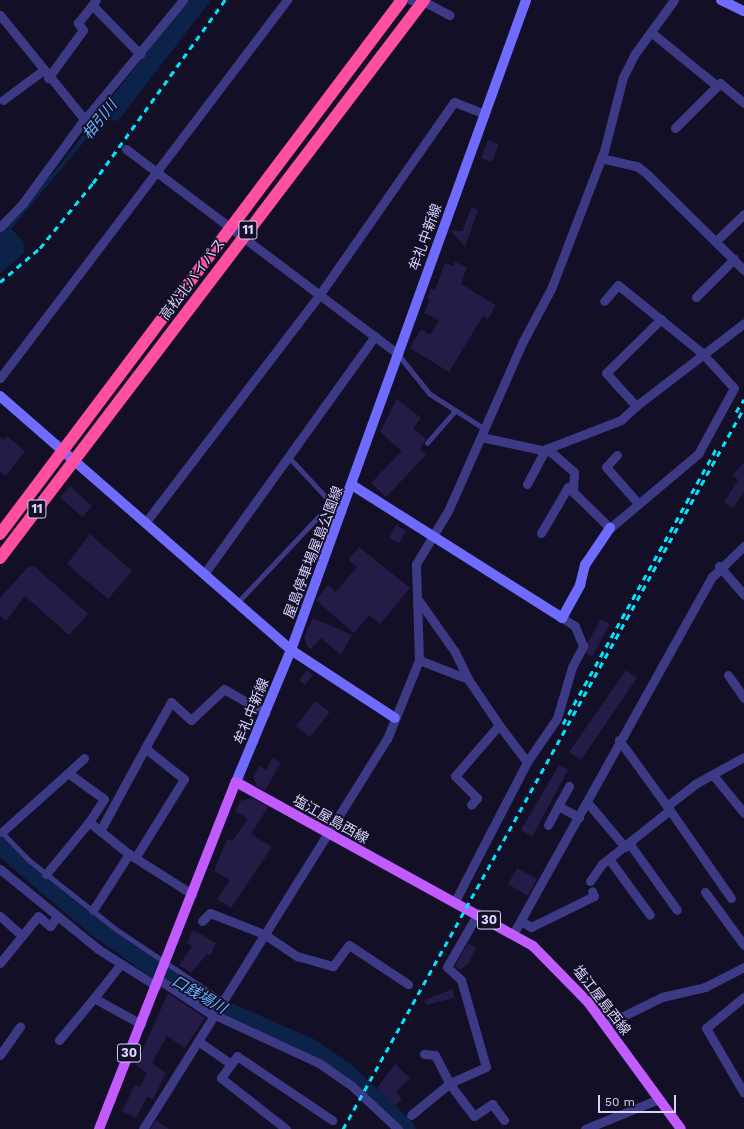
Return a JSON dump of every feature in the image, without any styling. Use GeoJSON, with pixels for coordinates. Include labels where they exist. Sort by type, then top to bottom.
{"type":"FeatureCollection","features":[{"type":"Feature","properties":{"kind":"highway","name":"高松北バイパス"},"geometry":{"type":"LineString","coordinates":[[0,534],[233,228],[402,0]]}},
{"type":"Feature","properties":{"kind":"highway","name":"高松北バイパス"},"geometry":{"type":"LineString","coordinates":[[0,558],[244,236],[419,0]]}},
{"type":"Feature","properties":{"kind":"main road","name":"牟礼中新線"},"geometry":{"type":"LineString","coordinates":[[352,485],[526,0]]}},
{"type":"Feature","properties":{"kind":"main road"},"geometry":{"type":"LineString","coordinates":[[721,0],[744,11]]}},
{"type":"Feature","properties":{"kind":"main road","name":"屋島停車場屋島公園線"},"geometry":{"type":"LineString","coordinates":[[0,396],[291,650],[352,485],[562,618]]}},
{"type":"Feature","properties":{"kind":"main road"},"geometry":{"type":"LineString","coordinates":[[562,618],[580,586],[585,565],[610,528]]}},
{"type":"Feature","properties":{"kind":"main road","name":"牟礼中新線"},"geometry":{"type":"LineString","coordinates":[[236,782],[291,650]]}},
{"type":"Feature","properties":{"kind":"main road"},"geometry":{"type":"LineString","coordinates":[[291,650],[344,681],[395,718]]}},
{"type":"Feature","properties":{"kind":"main road","name":"塩江屋島西線"},"geometry":{"type":"LineString","coordinates":[[236,782],[329,835],[478,913],[513,934],[556,966],[605,1025],[681,1129]]}},
{"type":"Feature","properties":{"kind":"main road","name":"30"},"geometry":{"type":"LineString","coordinates":[[99,1129],[236,782]]}},
{"type":"Feature","properties":{"kind":"street"},"geometry":{"type":"LineString","coordinates":[[0,227],[23,203],[85,120],[183,0]]}},
{"type":"Feature","properties":{"kind":"street"},"geometry":{"type":"LineString","coordinates":[[0,378],[287,0]]}},
{"type":"Feature","properties":{"kind":"street"},"geometry":{"type":"LineString","coordinates":[[419,0],[449,15]]}},
{"type":"Feature","properties":{"kind":"street"},"geometry":{"type":"LineString","coordinates":[[143,1129],[264,934],[329,835],[368,765],[387,739],[420,660],[416,564],[432,535],[448,511],[551,289],[601,158],[623,77],[634,56],[652,33],[674,0]]}},
{"type":"Feature","properties":{"kind":"street"},"geometry":{"type":"LineString","coordinates":[[3,100],[45,74],[83,30],[78,23],[94,2],[140,54]]}},
{"type":"Feature","properties":{"kind":"street"},"geometry":{"type":"LineString","coordinates":[[0,15],[45,74],[85,120]]}},
{"type":"Feature","properties":{"kind":"street"},"geometry":{"type":"LineString","coordinates":[[652,33],[717,86]]}},
{"type":"Feature","properties":{"kind":"street"},"geometry":{"type":"LineString","coordinates":[[675,128],[720,83],[744,103]]}},
{"type":"Feature","properties":{"kind":"street"},"geometry":{"type":"LineString","coordinates":[[145,523],[320,294],[454,102],[485,114]]}},
{"type":"Feature","properties":{"kind":"street"},"geometry":{"type":"LineString","coordinates":[[126,149],[244,236],[398,354]]}},
{"type":"Feature","properties":{"kind":"street"},"geometry":{"type":"LineString","coordinates":[[601,158],[637,166],[716,241],[744,270]]}},
{"type":"Feature","properties":{"kind":"street"},"geometry":{"type":"LineString","coordinates":[[716,241],[744,214]]}},
{"type":"Feature","properties":{"kind":"street"},"geometry":{"type":"LineString","coordinates":[[696,297],[734,259]]}},
{"type":"Feature","properties":{"kind":"street"},"geometry":{"type":"LineString","coordinates":[[541,533],[568,487],[610,528],[698,454],[734,388],[702,353],[618,285],[604,301]]}},
{"type":"Feature","properties":{"kind":"street"},"geometry":{"type":"LineString","coordinates":[[636,406],[606,373],[661,319]]}},
{"type":"Feature","properties":{"kind":"street"},"geometry":{"type":"LineString","coordinates":[[527,484],[546,449],[620,420],[702,353],[744,323]]}},
{"type":"Feature","properties":{"kind":"street"},"geometry":{"type":"LineString","coordinates":[[204,574],[375,336]]}},
{"type":"Feature","properties":{"kind":"street"},"geometry":{"type":"LineString","coordinates":[[483,433],[546,449],[572,468],[573,492]]}},
{"type":"Feature","properties":{"kind":"street"},"geometry":{"type":"LineString","coordinates":[[617,455],[606,467],[638,503]]}},
{"type":"Feature","properties":{"kind":"street"},"geometry":{"type":"LineString","coordinates":[[513,934],[579,817],[619,740],[720,566],[744,546]]}},
{"type":"Feature","properties":{"kind":"street"},"geometry":{"type":"LineString","coordinates":[[720,566],[744,595]]}},
{"type":"Feature","properties":{"kind":"street"},"geometry":{"type":"LineString","coordinates":[[417,598],[455,652],[468,679],[499,725],[527,762]]}},
{"type":"Feature","properties":{"kind":"street"},"geometry":{"type":"LineString","coordinates":[[455,901],[527,762],[556,718],[572,667],[583,646],[575,626],[562,618]]}},
{"type":"Feature","properties":{"kind":"street"},"geometry":{"type":"LineString","coordinates":[[420,660],[468,679]]}},
{"type":"Feature","properties":{"kind":"street"},"geometry":{"type":"LineString","coordinates":[[728,675],[744,698]]}},
{"type":"Feature","properties":{"kind":"street"},"geometry":{"type":"LineString","coordinates":[[100,831],[171,702],[191,720],[224,689],[265,713]]}},
{"type":"Feature","properties":{"kind":"street"},"geometry":{"type":"LineString","coordinates":[[471,805],[477,798],[454,776],[499,725]]}},
{"type":"Feature","properties":{"kind":"street"},"geometry":{"type":"LineString","coordinates":[[619,740],[731,898]]}},
{"type":"Feature","properties":{"kind":"street"},"geometry":{"type":"LineString","coordinates":[[93,910],[132,856],[184,779],[145,748]]}},
{"type":"Feature","properties":{"kind":"street"},"geometry":{"type":"LineString","coordinates":[[590,881],[609,859],[668,808],[713,775],[744,757]]}},
{"type":"Feature","properties":{"kind":"street"},"geometry":{"type":"LineString","coordinates":[[1,831],[84,758]]}},
{"type":"Feature","properties":{"kind":"street"},"geometry":{"type":"LineString","coordinates":[[68,773],[114,806]]}},
{"type":"Feature","properties":{"kind":"street"},"geometry":{"type":"LineString","coordinates":[[713,775],[744,813]]}},
{"type":"Feature","properties":{"kind":"street"},"geometry":{"type":"LineString","coordinates":[[548,825],[569,786]]}},
{"type":"Feature","properties":{"kind":"street"},"geometry":{"type":"LineString","coordinates":[[46,874],[89,822],[104,799]]}},
{"type":"Feature","properties":{"kind":"street"},"geometry":{"type":"LineString","coordinates":[[587,802],[627,845],[677,910]]}},
{"type":"Feature","properties":{"kind":"street"},"geometry":{"type":"LineString","coordinates":[[558,806],[579,817]]}},
{"type":"Feature","properties":{"kind":"street"},"geometry":{"type":"LineString","coordinates":[[89,822],[132,856],[192,894]]}},
{"type":"Feature","properties":{"kind":"street"},"geometry":{"type":"LineString","coordinates":[[609,859],[650,915]]}},
{"type":"Feature","properties":{"kind":"street"},"geometry":{"type":"LineString","coordinates":[[0,869],[58,917],[120,965],[158,980],[215,1015],[319,1063],[352,1086],[398,1129]]}},
{"type":"Feature","properties":{"kind":"street"},"geometry":{"type":"LineString","coordinates":[[521,921],[531,927],[594,896],[592,892]]}},
{"type":"Feature","properties":{"kind":"street"},"geometry":{"type":"LineString","coordinates":[[705,892],[744,945]]}},
{"type":"Feature","properties":{"kind":"street"},"geometry":{"type":"LineString","coordinates":[[202,921],[210,913],[264,934],[296,956],[333,966],[349,945],[408,984]]}},
{"type":"Feature","properties":{"kind":"street"},"geometry":{"type":"LineString","coordinates":[[412,1115],[449,1083],[486,1068],[461,980],[447,967],[478,913]]}},
{"type":"Feature","properties":{"kind":"street"},"geometry":{"type":"LineString","coordinates":[[0,916],[22,936]]}},
{"type":"Feature","properties":{"kind":"street"},"geometry":{"type":"LineString","coordinates":[[0,962],[38,916],[50,926],[58,917]]}},
{"type":"Feature","properties":{"kind":"street"},"geometry":{"type":"LineString","coordinates":[[59,1040],[120,965]]}},
{"type":"Feature","properties":{"kind":"street"},"geometry":{"type":"LineString","coordinates":[[605,1025],[662,997],[705,987],[744,968]]}},
{"type":"Feature","properties":{"kind":"street"},"geometry":{"type":"LineString","coordinates":[[744,997],[706,1028],[744,1093]]}},
{"type":"Feature","properties":{"kind":"street"},"geometry":{"type":"LineString","coordinates":[[94,998],[141,1024]]}},
{"type":"Feature","properties":{"kind":"street"},"geometry":{"type":"LineString","coordinates":[[0,1055],[20,1026]]}},
{"type":"Feature","properties":{"kind":"street"},"geometry":{"type":"LineString","coordinates":[[198,1041],[231,1064]]}},
{"type":"Feature","properties":{"kind":"street"},"geometry":{"type":"LineString","coordinates":[[424,1054],[434,1055],[449,1083],[474,1116],[492,1104],[504,1120]]}},
{"type":"Feature","properties":{"kind":"street"},"geometry":{"type":"LineString","coordinates":[[286,1129],[221,1078],[237,1056],[332,1120]]}},
{"type":"Feature","properties":{"kind":"street"},"geometry":{"type":"LineString","coordinates":[[585,1129],[659,1099]]}},
{"type":"Feature","properties":{"kind":"lane"},"geometry":{"type":"LineString","coordinates":[[398,354],[416,381],[483,433]]}},
{"type":"Feature","properties":{"kind":"lane"},"geometry":{"type":"LineString","coordinates":[[427,443],[455,411]]}},
{"type":"Feature","properties":{"kind":"lane"},"geometry":{"type":"LineString","coordinates":[[288,456],[340,517]]}},
{"type":"Feature","properties":{"kind":"lane"},"geometry":{"type":"LineString","coordinates":[[237,603],[319,516],[340,517]]}},
{"type":"Feature","properties":{"kind":"lane"},"geometry":{"type":"LineString","coordinates":[[1,831],[46,874],[165,963],[223,1002]]}},
{"type":"Feature","properties":{"kind":"water","name":"相引川"},"geometry":{"type":"Polygon","coordinates":[[[187,0],[211,0],[118,121],[103,119],[11,229],[23,241],[25,252],[0,274],[0,231],[59,166],[187,0]]]}},
{"type":"Feature","properties":{"kind":"building"},"geometry":{"type":"Polygon","coordinates":[[[488,140],[499,144],[492,162],[481,158],[488,140]]]}},
{"type":"Feature","properties":{"kind":"building"},"geometry":{"type":"Polygon","coordinates":[[[472,207],[478,210],[465,247],[450,230],[462,231],[472,207]]]}},
{"type":"Feature","properties":{"kind":"building"},"geometry":{"type":"Polygon","coordinates":[[[455,262],[467,267],[461,284],[496,305],[488,319],[483,316],[449,372],[410,348],[421,329],[430,335],[439,320],[424,313],[430,300],[427,299],[431,288],[435,290],[445,263],[453,266],[455,262]]]}},
{"type":"Feature","properties":{"kind":"building"},"geometry":{"type":"Polygon","coordinates":[[[397,399],[421,418],[413,428],[426,439],[420,449],[426,455],[386,497],[371,483],[402,451],[380,432],[397,399]]]}},
{"type":"Feature","properties":{"kind":"building"},"geometry":{"type":"Polygon","coordinates":[[[7,436],[25,451],[6,476],[0,471],[0,437],[4,440],[7,436]]]}},
{"type":"Feature","properties":{"kind":"building"},"geometry":{"type":"Polygon","coordinates":[[[744,462],[744,492],[733,508],[724,502],[738,480],[733,475],[744,462]]]}},
{"type":"Feature","properties":{"kind":"building"},"geometry":{"type":"Polygon","coordinates":[[[70,486],[92,506],[82,517],[60,497],[70,486]]]}},
{"type":"Feature","properties":{"kind":"building"},"geometry":{"type":"Polygon","coordinates":[[[396,525],[406,531],[399,543],[389,538],[396,525]]]}},
{"type":"Feature","properties":{"kind":"building"},"geometry":{"type":"Polygon","coordinates":[[[90,534],[132,571],[108,599],[67,564],[90,534]]]}},
{"type":"Feature","properties":{"kind":"building"},"geometry":{"type":"Polygon","coordinates":[[[359,547],[410,588],[380,624],[369,615],[354,633],[316,600],[328,585],[336,592],[357,567],[348,560],[359,547]]]}},
{"type":"Feature","properties":{"kind":"building"},"geometry":{"type":"Polygon","coordinates":[[[28,567],[35,567],[88,614],[69,635],[25,596],[6,621],[0,616],[0,598],[28,567]]]}},
{"type":"Feature","properties":{"kind":"building"},"geometry":{"type":"Polygon","coordinates":[[[313,618],[352,635],[341,655],[321,638],[311,649],[307,646],[304,637],[313,618]]]}},
{"type":"Feature","properties":{"kind":"building"},"geometry":{"type":"Polygon","coordinates":[[[601,619],[610,624],[592,657],[586,654],[588,642],[601,619]]]}},
{"type":"Feature","properties":{"kind":"building"},"geometry":{"type":"Polygon","coordinates":[[[307,670],[313,675],[305,685],[299,680],[307,670]]]}},
{"type":"Feature","properties":{"kind":"building"},"geometry":{"type":"Polygon","coordinates":[[[626,670],[637,678],[581,760],[569,752],[626,670]]]}},
{"type":"Feature","properties":{"kind":"building"},"geometry":{"type":"Polygon","coordinates":[[[315,701],[330,712],[310,737],[296,726],[315,701]]]}},
{"type":"Feature","properties":{"kind":"building"},"geometry":{"type":"Polygon","coordinates":[[[272,758],[281,762],[265,791],[257,786],[253,777],[259,766],[266,770],[272,758]]]}},
{"type":"Feature","properties":{"kind":"building"},"geometry":{"type":"Polygon","coordinates":[[[559,765],[568,770],[532,837],[521,830],[559,765]]]}},
{"type":"Feature","properties":{"kind":"building"},"geometry":{"type":"Polygon","coordinates":[[[252,798],[268,807],[251,834],[272,847],[231,908],[217,899],[230,880],[214,871],[227,839],[232,841],[248,819],[235,811],[240,801],[252,798]]]}},
{"type":"Feature","properties":{"kind":"building"},"geometry":{"type":"Polygon","coordinates":[[[517,868],[537,879],[528,896],[508,884],[517,868]]]}},
{"type":"Feature","properties":{"kind":"building"},"geometry":{"type":"Polygon","coordinates":[[[193,930],[216,943],[210,956],[207,954],[191,973],[179,965],[192,946],[187,943],[193,930]]]}},
{"type":"Feature","properties":{"kind":"building"},"geometry":{"type":"Polygon","coordinates":[[[468,943],[477,948],[468,964],[460,970],[455,966],[468,943]]]}},
{"type":"Feature","properties":{"kind":"building"},"geometry":{"type":"Polygon","coordinates":[[[453,989],[454,998],[426,1005],[424,1000],[453,989]]]}},
{"type":"Feature","properties":{"kind":"building"},"geometry":{"type":"Polygon","coordinates":[[[168,993],[205,1018],[185,1048],[167,1036],[152,1063],[166,1073],[153,1099],[147,1097],[136,1118],[122,1111],[135,1085],[140,1087],[147,1073],[136,1065],[168,993]]]}},
{"type":"Feature","properties":{"kind":"building"},"geometry":{"type":"Polygon","coordinates":[[[395,1064],[410,1078],[396,1092],[402,1099],[395,1106],[377,1088],[395,1064]]]}},
{"type":"Feature","properties":{"kind":"building"},"geometry":{"type":"Polygon","coordinates":[[[156,1120],[169,1129],[150,1129],[156,1120]]]}},
{"type":"Feature","properties":{"kind":"waterway","name":"口銭場川"},"geometry":{"type":"LineString","coordinates":[[0,845],[98,928],[208,1003],[311,1048],[343,1070],[406,1129]]}},
{"type":"Feature","properties":{"kind":"railway"},"geometry":{"type":"LineString","coordinates":[[0,282],[40,248],[93,183],[225,0]]}},
{"type":"Feature","properties":{"kind":"railway"},"geometry":{"type":"LineString","coordinates":[[736,412],[744,399]]}},
{"type":"Feature","properties":{"kind":"railway"},"geometry":{"type":"LineString","coordinates":[[343,1129],[744,408]]}},
{"type":"Feature","properties":{"kind":"railway"},"geometry":{"type":"LineString","coordinates":[[563,724],[718,446]]}}]}
